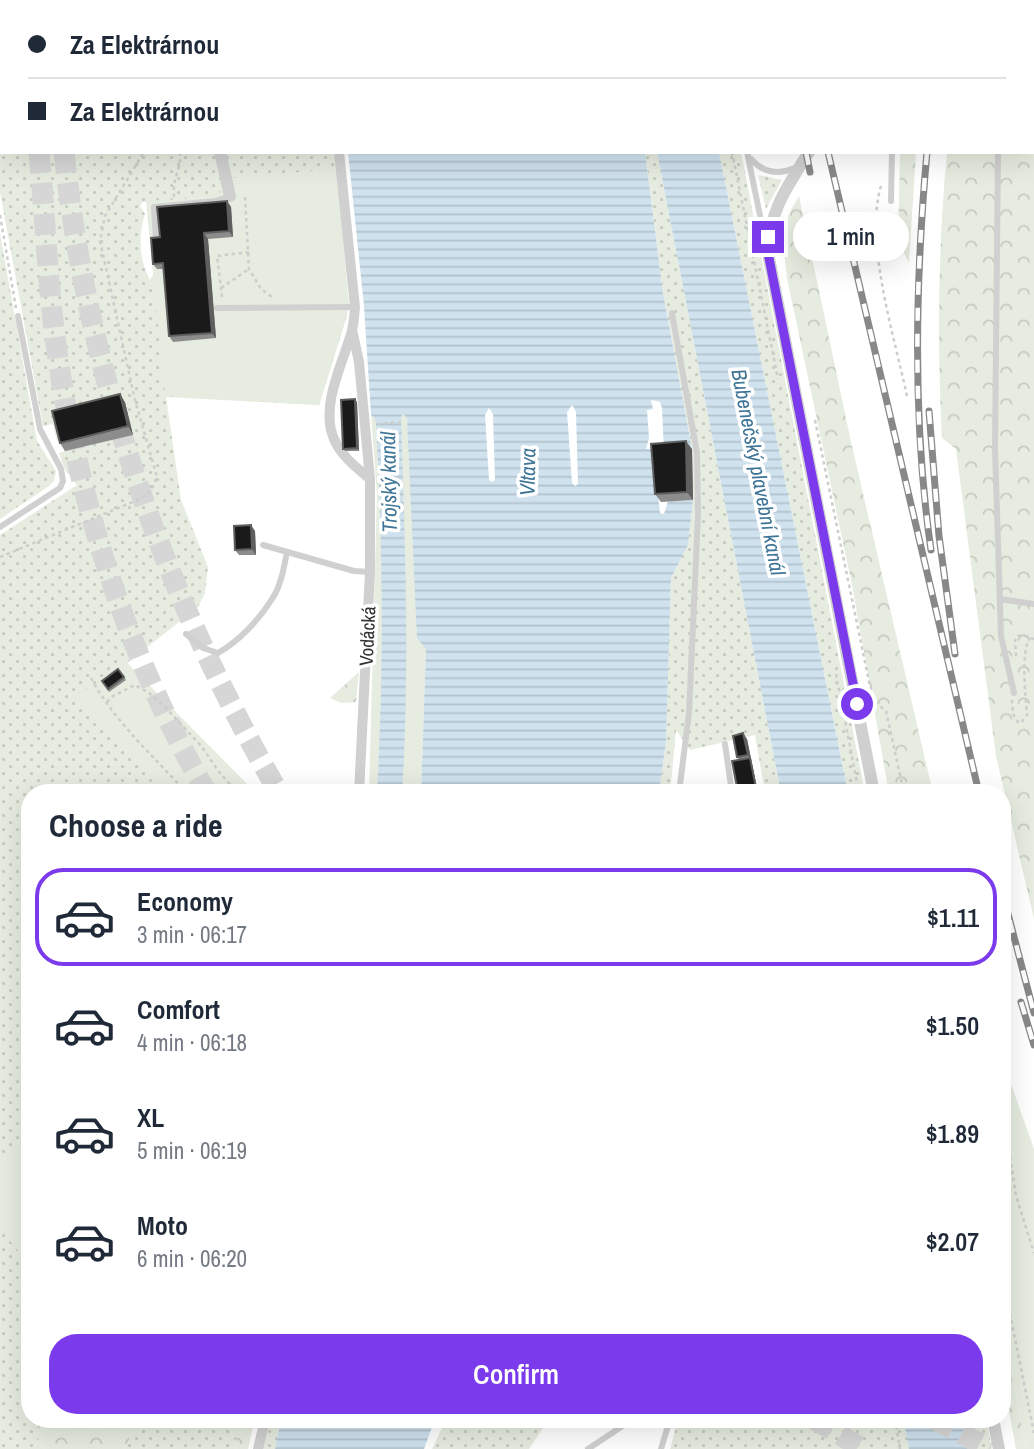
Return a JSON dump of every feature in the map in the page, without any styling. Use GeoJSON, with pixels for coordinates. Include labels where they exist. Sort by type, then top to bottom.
{"type":"FeatureCollection","features":[{"type":"Feature","properties":{"kind":"street"},"geometry":{"type":"LineString","coordinates":[[220,154],[230,196]]}},
{"type":"Feature","properties":{"kind":"street","name":"Vodácká"},"geometry":{"type":"LineString","coordinates":[[338,154],[355,307],[352,330],[329,413],[333,439],[345,457],[370,479]]}},
{"type":"Feature","properties":{"kind":"street"},"geometry":{"type":"LineString","coordinates":[[806,158],[774,212],[768,237],[768,253],[872,784]]}},
{"type":"Feature","properties":{"kind":"street","name":"Vodácká"},"geometry":{"type":"LineString","coordinates":[[352,330],[359,362],[370,479],[370,572],[359,784]]}},
{"type":"Feature","properties":{"kind":"street"},"geometry":{"type":"LineString","coordinates":[[258,1449],[263,1428]]}},
{"type":"Feature","properties":{"kind":"street"},"geometry":{"type":"LineString","coordinates":[[995,1428],[999,1449]]}},
{"type":"Feature","properties":{"kind":"lane"},"geometry":{"type":"LineString","coordinates":[[748,154],[759,167],[772,172],[787,171],[806,158]]}},
{"type":"Feature","properties":{"kind":"lane"},"geometry":{"type":"LineString","coordinates":[[748,154],[768,253]]}},
{"type":"Feature","properties":{"kind":"lane"},"geometry":{"type":"LineString","coordinates":[[891,201],[892,154]]}},
{"type":"Feature","properties":{"kind":"lane"},"geometry":{"type":"LineString","coordinates":[[998,154],[995,449],[1000,636],[1014,693]]}},
{"type":"Feature","properties":{"kind":"lane"},"geometry":{"type":"LineString","coordinates":[[156,237],[154,207],[215,201],[230,196]]}},
{"type":"Feature","properties":{"kind":"lane"},"geometry":{"type":"LineString","coordinates":[[220,307],[355,307]]}},
{"type":"Feature","properties":{"kind":"lane"},"geometry":{"type":"LineString","coordinates":[[672,313],[697,453],[698,515],[689,713],[680,784]]}},
{"type":"Feature","properties":{"kind":"lane"},"geometry":{"type":"LineString","coordinates":[[0,527],[60,488],[63,481],[61,469],[40,429],[18,316]]}},
{"type":"Feature","properties":{"kind":"lane"},"geometry":{"type":"LineString","coordinates":[[263,545],[354,571],[370,572]]}},
{"type":"Feature","properties":{"kind":"lane"},"geometry":{"type":"LineString","coordinates":[[186,634],[203,648],[218,653],[235,644],[273,598],[283,573],[287,552]]}},
{"type":"Feature","properties":{"kind":"lane"},"geometry":{"type":"LineString","coordinates":[[1000,599],[1034,604]]}},
{"type":"Feature","properties":{"kind":"lane"},"geometry":{"type":"LineString","coordinates":[[725,744],[731,784]]}},
{"type":"Feature","properties":{"kind":"lane"},"geometry":{"type":"LineString","coordinates":[[588,1449],[620,1428]]}},
{"type":"Feature","properties":{"kind":"lane"},"geometry":{"type":"LineString","coordinates":[[661,1449],[667,1428]]}},
{"type":"Feature","properties":{"kind":"path"},"geometry":{"type":"LineString","coordinates":[[0,556],[140,499],[151,491],[157,477],[135,400],[100,241],[105,216],[143,154]]}},
{"type":"Feature","properties":{"kind":"path"},"geometry":{"type":"LineString","coordinates":[[173,181],[181,162],[180,154]]}},
{"type":"Feature","properties":{"kind":"path"},"geometry":{"type":"LineString","coordinates":[[732,154],[754,253]]}},
{"type":"Feature","properties":{"kind":"path"},"geometry":{"type":"LineString","coordinates":[[884,175],[877,198],[876,247],[907,396]]}},
{"type":"Feature","properties":{"kind":"path"},"geometry":{"type":"LineString","coordinates":[[245,197],[249,269],[261,289],[286,307]]}},
{"type":"Feature","properties":{"kind":"path"},"geometry":{"type":"LineString","coordinates":[[0,215],[18,316]]}},
{"type":"Feature","properties":{"kind":"path"},"geometry":{"type":"LineString","coordinates":[[220,307],[221,288],[217,256],[250,252]]}},
{"type":"Feature","properties":{"kind":"path"},"geometry":{"type":"LineString","coordinates":[[221,288],[249,269]]}},
{"type":"Feature","properties":{"kind":"path"},"geometry":{"type":"LineString","coordinates":[[813,410],[873,701],[886,710],[902,784]]}},
{"type":"Feature","properties":{"kind":"path"},"geometry":{"type":"LineString","coordinates":[[379,424],[401,422]]}},
{"type":"Feature","properties":{"kind":"path"},"geometry":{"type":"LineString","coordinates":[[91,678],[122,722],[179,784]]}},
{"type":"Feature","properties":{"kind":"path"},"geometry":{"type":"LineString","coordinates":[[107,702],[135,685],[149,693],[202,747],[230,784]]}},
{"type":"Feature","properties":{"kind":"path"},"geometry":{"type":"LineString","coordinates":[[857,704],[873,701]]}},
{"type":"Feature","properties":{"kind":"path"},"geometry":{"type":"LineString","coordinates":[[1011,1164],[1016,1196],[1034,1253]]}},
{"type":"Feature","properties":{"kind":"path"},"geometry":{"type":"LineString","coordinates":[[1011,1319],[1034,1433]]}},
{"type":"Feature","properties":{"kind":"path"},"geometry":{"type":"LineString","coordinates":[[896,1428],[900,1449]]}},
{"type":"Feature","properties":{"kind":"green space"},"geometry":{"type":"Polygon","coordinates":[[[0,154],[335,154],[337,177],[216,197],[143,202],[140,206],[145,214],[141,247],[150,280],[157,269],[349,297],[347,316],[319,405],[166,397],[181,500],[208,567],[205,593],[198,607],[127,663],[247,784],[21,784],[21,1428],[31,1428],[45,1449],[0,1449],[0,535],[77,485],[64,468],[59,453],[133,434],[125,400],[57,417],[60,440],[57,441],[53,424],[43,426],[0,192],[0,154]]]}},
{"type":"Feature","properties":{"kind":"green space"},"geometry":{"type":"Polygon","coordinates":[[[645,154],[657,154],[779,784],[763,784],[755,735],[690,750],[676,730],[671,784],[660,784],[666,742],[671,578],[688,545],[693,500],[692,449],[663,293],[645,154]]]}},
{"type":"Feature","properties":{"kind":"green space"},"geometry":{"type":"Polygon","coordinates":[[[719,154],[741,154],[863,784],[846,784],[719,154]]]}},
{"type":"Feature","properties":{"kind":"green space"},"geometry":{"type":"Polygon","coordinates":[[[900,154],[916,154],[909,263],[898,241],[900,154]]]}},
{"type":"Feature","properties":{"kind":"green space"},"geometry":{"type":"Polygon","coordinates":[[[947,154],[1034,154],[1034,919],[1011,820],[1011,784],[1003,784],[996,756],[956,449],[942,438],[939,331],[947,154]]]}},
{"type":"Feature","properties":{"kind":"green space"},"geometry":{"type":"Polygon","coordinates":[[[337,169],[349,307],[319,405],[165,396],[146,201],[216,197],[232,178],[337,169]]]}},
{"type":"Feature","properties":{"kind":"green space"},"geometry":{"type":"Polygon","coordinates":[[[758,175],[782,180],[766,209],[758,175]]]}},
{"type":"Feature","properties":{"kind":"green space"},"geometry":{"type":"Polygon","coordinates":[[[799,196],[851,442],[931,784],[887,784],[852,585],[787,278],[784,235],[792,208],[799,196]]]}},
{"type":"Feature","properties":{"kind":"green space"},"geometry":{"type":"Polygon","coordinates":[[[0,233],[37,441],[56,471],[54,481],[49,486],[0,519],[0,233]]]}},
{"type":"Feature","properties":{"kind":"green space"},"geometry":{"type":"Polygon","coordinates":[[[403,414],[407,417],[426,649],[421,784],[369,784],[377,495],[371,415],[376,418],[403,414]]]}},
{"type":"Feature","properties":{"kind":"green space"},"geometry":{"type":"Polygon","coordinates":[[[127,663],[247,784],[161,784],[77,695],[127,663]]]}},
{"type":"Feature","properties":{"kind":"green space"},"geometry":{"type":"Polygon","coordinates":[[[359,672],[356,702],[341,703],[330,698],[359,672]]]}},
{"type":"Feature","properties":{"kind":"green space"},"geometry":{"type":"Polygon","coordinates":[[[1011,1084],[1034,1149],[1034,1449],[1026,1449],[1011,1363],[1011,1084]]]}},
{"type":"Feature","properties":{"kind":"green space"},"geometry":{"type":"Polygon","coordinates":[[[21,1141],[21,1254],[0,1229],[0,1158],[21,1141]]]}},
{"type":"Feature","properties":{"kind":"green space"},"geometry":{"type":"Polygon","coordinates":[[[1011,1363],[1026,1449],[1016,1449],[1011,1422],[1011,1363]]]}},
{"type":"Feature","properties":{"kind":"green space"},"geometry":{"type":"Polygon","coordinates":[[[31,1428],[136,1428],[124,1449],[45,1449],[31,1428]]]}},
{"type":"Feature","properties":{"kind":"green space"},"geometry":{"type":"Polygon","coordinates":[[[136,1428],[230,1428],[236,1449],[124,1449],[136,1428]]]}},
{"type":"Feature","properties":{"kind":"green space"},"geometry":{"type":"Polygon","coordinates":[[[230,1428],[253,1428],[248,1449],[236,1449],[230,1428]]]}},
{"type":"Feature","properties":{"kind":"green space"},"geometry":{"type":"Polygon","coordinates":[[[264,1428],[279,1428],[275,1449],[259,1449],[264,1428]]]}},
{"type":"Feature","properties":{"kind":"green space"},"geometry":{"type":"Polygon","coordinates":[[[442,1428],[543,1428],[529,1449],[432,1449],[442,1428]]]}},
{"type":"Feature","properties":{"kind":"green space"},"geometry":{"type":"Polygon","coordinates":[[[676,1428],[905,1428],[909,1449],[670,1449],[676,1428]]]}},
{"type":"Feature","properties":{"kind":"green space"},"geometry":{"type":"Polygon","coordinates":[[[972,1428],[988,1428],[992,1449],[976,1449],[972,1428]]]}},
{"type":"Feature","properties":{"kind":"water"},"geometry":{"type":"Polygon","coordinates":[[[348,154],[645,154],[663,293],[692,449],[664,452],[662,408],[660,402],[652,400],[653,409],[647,410],[649,438],[646,449],[653,449],[660,513],[664,514],[668,501],[693,500],[688,545],[671,578],[666,742],[660,784],[421,784],[426,649],[417,638],[407,418],[403,414],[406,652],[402,784],[377,784],[382,608],[376,424],[371,415],[364,306],[348,154]],[[572,405],[567,412],[572,483],[575,486],[578,484],[576,412],[572,405]],[[489,408],[485,415],[489,480],[492,482],[495,480],[493,414],[489,408]]]}},
{"type":"Feature","properties":{"kind":"water","name":"Bubenečský plavební kanál"},"geometry":{"type":"Polygon","coordinates":[[[657,154],[719,154],[846,784],[779,784],[657,154]]]}},
{"type":"Feature","properties":{"kind":"water"},"geometry":{"type":"Polygon","coordinates":[[[279,1428],[432,1428],[424,1449],[275,1449],[279,1428]]]}},
{"type":"Feature","properties":{"kind":"water"},"geometry":{"type":"Polygon","coordinates":[[[905,1428],[972,1428],[976,1449],[909,1449],[905,1428]]]}},
{"type":"Feature","properties":{"kind":"building"},"geometry":{"type":"Polygon","coordinates":[[[227,201],[229,231],[204,233],[212,333],[169,336],[163,263],[153,264],[151,238],[160,237],[157,207],[227,201]]]}},
{"type":"Feature","properties":{"kind":"building"},"geometry":{"type":"Polygon","coordinates":[[[120,394],[128,426],[60,443],[52,411],[120,394]]]}},
{"type":"Feature","properties":{"kind":"building"},"geometry":{"type":"Polygon","coordinates":[[[355,399],[357,448],[343,449],[341,400],[355,399]]]}},
{"type":"Feature","properties":{"kind":"building"},"geometry":{"type":"Polygon","coordinates":[[[686,441],[687,492],[655,494],[651,444],[686,441]]]}},
{"type":"Feature","properties":{"kind":"building"},"geometry":{"type":"Polygon","coordinates":[[[251,525],[252,549],[235,550],[234,526],[251,525]]]}},
{"type":"Feature","properties":{"kind":"building"},"geometry":{"type":"Polygon","coordinates":[[[118,669],[124,677],[108,689],[102,681],[118,669]]]}},
{"type":"Feature","properties":{"kind":"building"},"geometry":{"type":"Polygon","coordinates":[[[743,733],[748,755],[737,757],[733,736],[743,733]]]}},
{"type":"Feature","properties":{"kind":"building"},"geometry":{"type":"Polygon","coordinates":[[[750,758],[755,784],[736,784],[732,761],[750,758]]]}},
{"type":"Feature","properties":{"kind":"tunnel"},"geometry":{"type":"LineString","coordinates":[[39,154],[55,337],[64,397],[91,515],[129,630],[178,740],[202,784]]}},
{"type":"Feature","properties":{"kind":"tunnel"},"geometry":{"type":"LineString","coordinates":[[64,154],[75,237],[92,320],[113,403],[138,484],[167,563],[201,642],[274,784]]}},
{"type":"Feature","properties":{"kind":"tunnel"},"geometry":{"type":"LineString","coordinates":[[829,1428],[863,1449]]}},
{"type":"Feature","properties":{"kind":"tunnel"},"geometry":{"type":"LineString","coordinates":[[951,1428],[990,1449]]}},
{"type":"Feature","properties":{"kind":"railway"},"geometry":{"type":"LineString","coordinates":[[806,154],[810,172]]}},
{"type":"Feature","properties":{"kind":"railway"},"geometry":{"type":"LineString","coordinates":[[828,154],[977,784]]}},
{"type":"Feature","properties":{"kind":"railway"},"geometry":{"type":"LineString","coordinates":[[927,154],[917,351],[921,451],[931,550]]}},
{"type":"Feature","properties":{"kind":"railway"},"geometry":{"type":"LineString","coordinates":[[929,411],[939,536],[955,654]]}},
{"type":"Feature","properties":{"kind":"railway"},"geometry":{"type":"LineString","coordinates":[[1011,925],[1034,1013]]}},
{"type":"Feature","properties":{"kind":"railway"},"geometry":{"type":"LineString","coordinates":[[1021,1002],[1034,1045]]}},
{"type":"Feature","properties":{"kind":"route"},"geometry":{"type":"LineString","coordinates":[[768,237],[768,253],[857,704]]}},
{"type":"Feature","properties":{"kind":"water label","name":"Vltava"},"geometry":{"type":"Point","coordinates":[528,472]}},
{"type":"Feature","properties":{"kind":"water label","name":"Trojský kanál"},"geometry":{"type":"Point","coordinates":[389,482]}}]}
